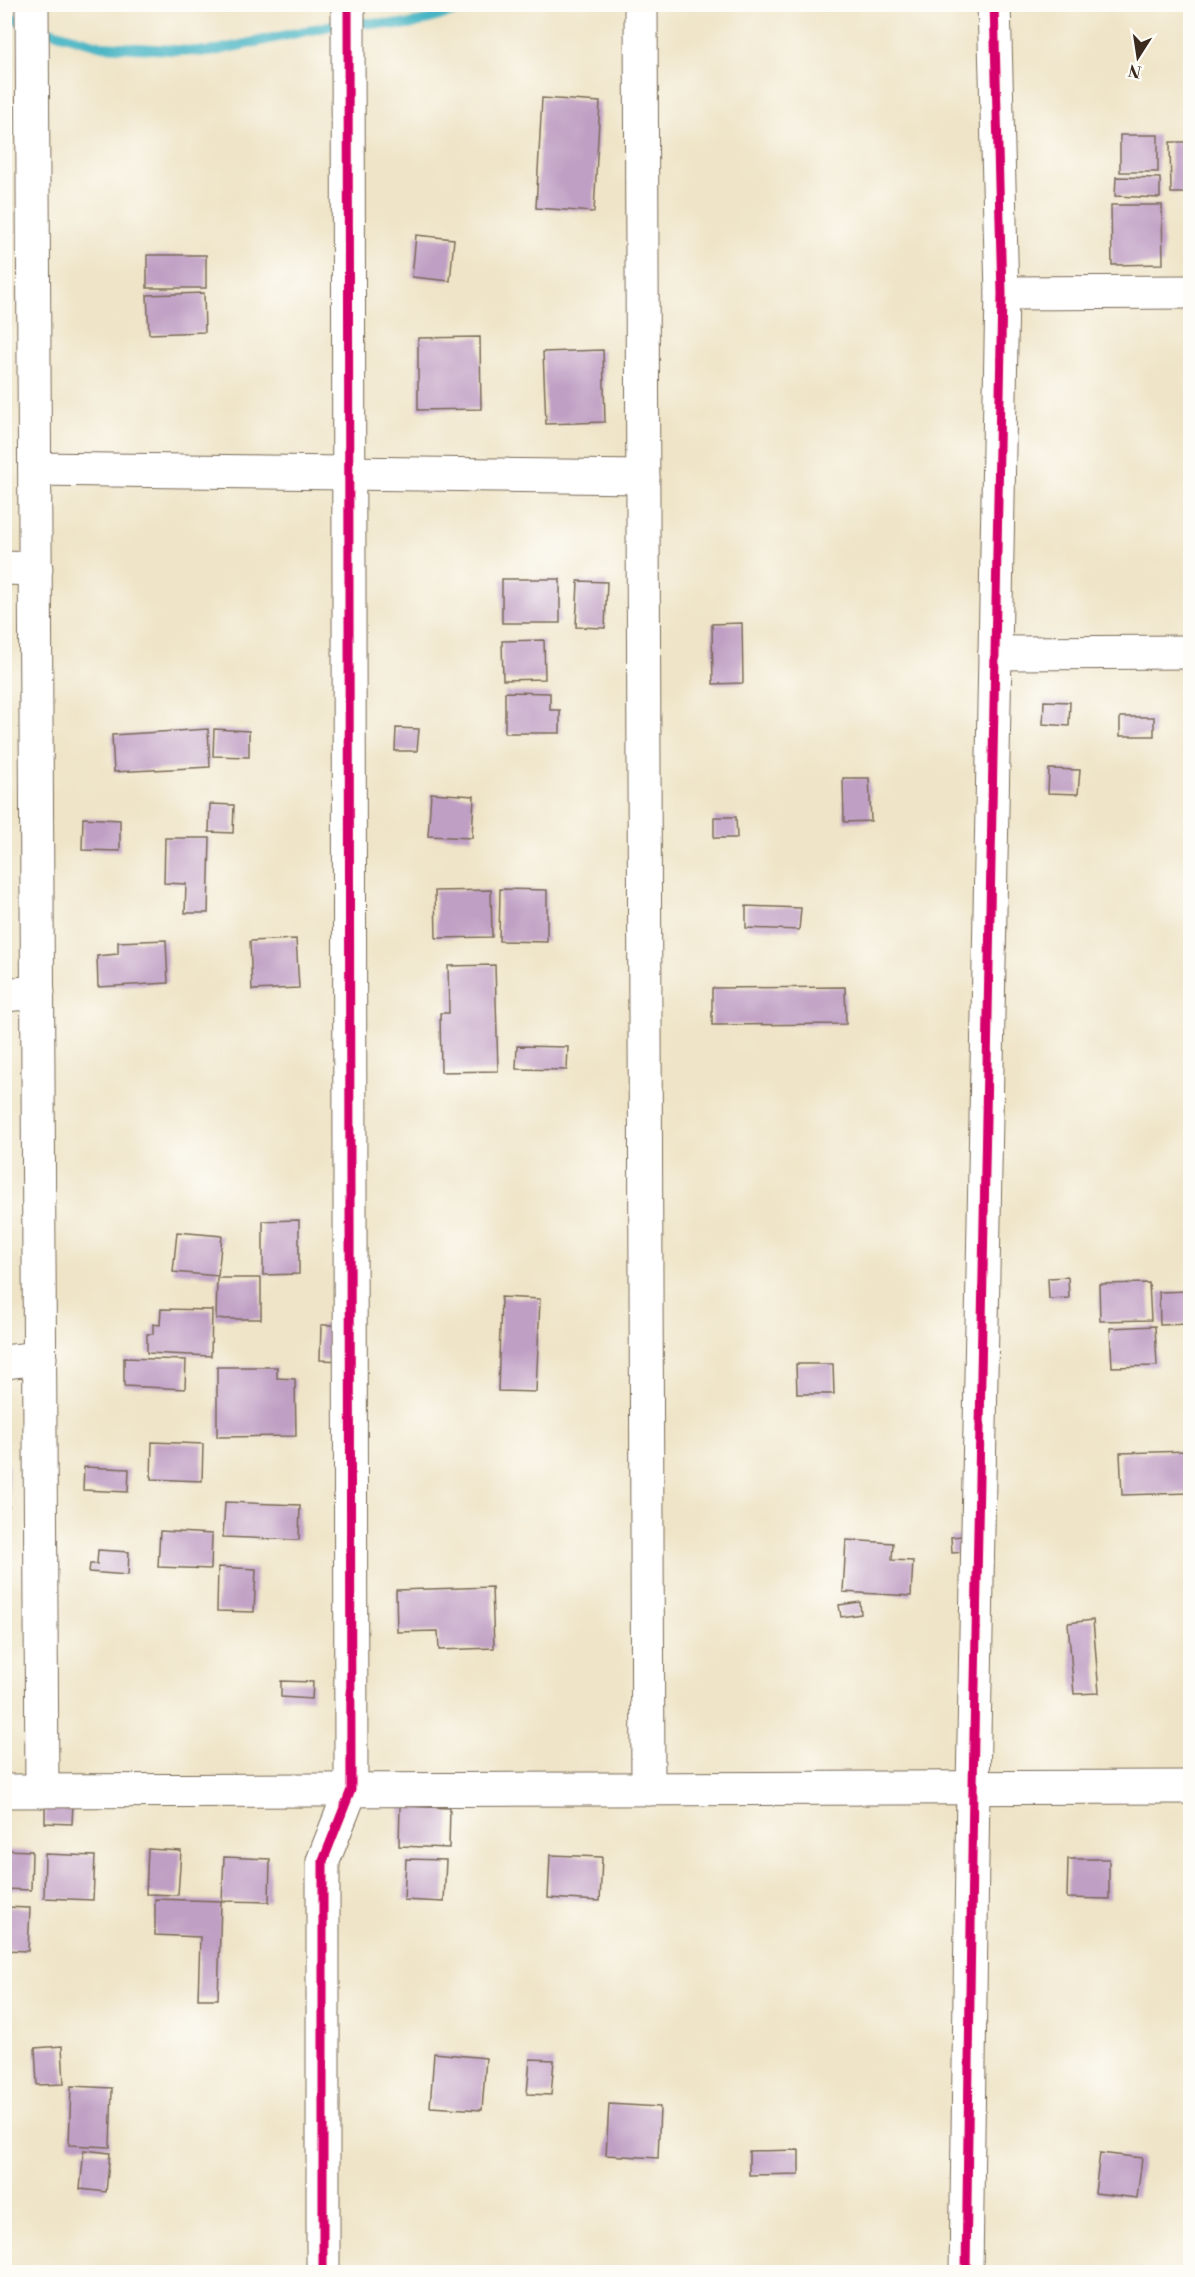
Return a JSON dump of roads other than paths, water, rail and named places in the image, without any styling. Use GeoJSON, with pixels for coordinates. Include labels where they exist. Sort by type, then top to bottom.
{"type":"FeatureCollection","features":[{"type":"Feature","properties":{"kind":"street"},"geometry":{"type":"LineString","coordinates":[[32,4],[36,469],[20,568],[38,992],[42,1791]]}},
{"type":"Feature","properties":{"kind":"street"},"geometry":{"type":"LineString","coordinates":[[323,2272],[323,1861],[351,1790],[348,4]]}},
{"type":"Feature","properties":{"kind":"street"},"geometry":{"type":"LineString","coordinates":[[641,4],[648,1789]]}},
{"type":"Feature","properties":{"kind":"street"},"geometry":{"type":"LineString","coordinates":[[966,2272],[973,1788],[1002,293],[994,4]]}},
{"type":"Feature","properties":{"kind":"street"},"geometry":{"type":"LineString","coordinates":[[1002,293],[1191,292]]}},
{"type":"Feature","properties":{"kind":"street"},"geometry":{"type":"LineString","coordinates":[[36,469],[643,477]]}},
{"type":"Feature","properties":{"kind":"street"},"geometry":{"type":"LineString","coordinates":[[995,652],[1191,652]]}},
{"type":"Feature","properties":{"kind":"street"},"geometry":{"type":"LineString","coordinates":[[4,996],[38,992]]}},
{"type":"Feature","properties":{"kind":"street"},"geometry":{"type":"LineString","coordinates":[[4,1362],[40,1358]]}},
{"type":"Feature","properties":{"kind":"street"},"geometry":{"type":"LineString","coordinates":[[4,1791],[1191,1787]]}},
{"type":"Feature","properties":{"kind":"waterway"},"geometry":{"type":"LineString","coordinates":[[4,14],[32,26],[102,46],[209,52],[348,22],[409,25],[479,4]]}}]}
